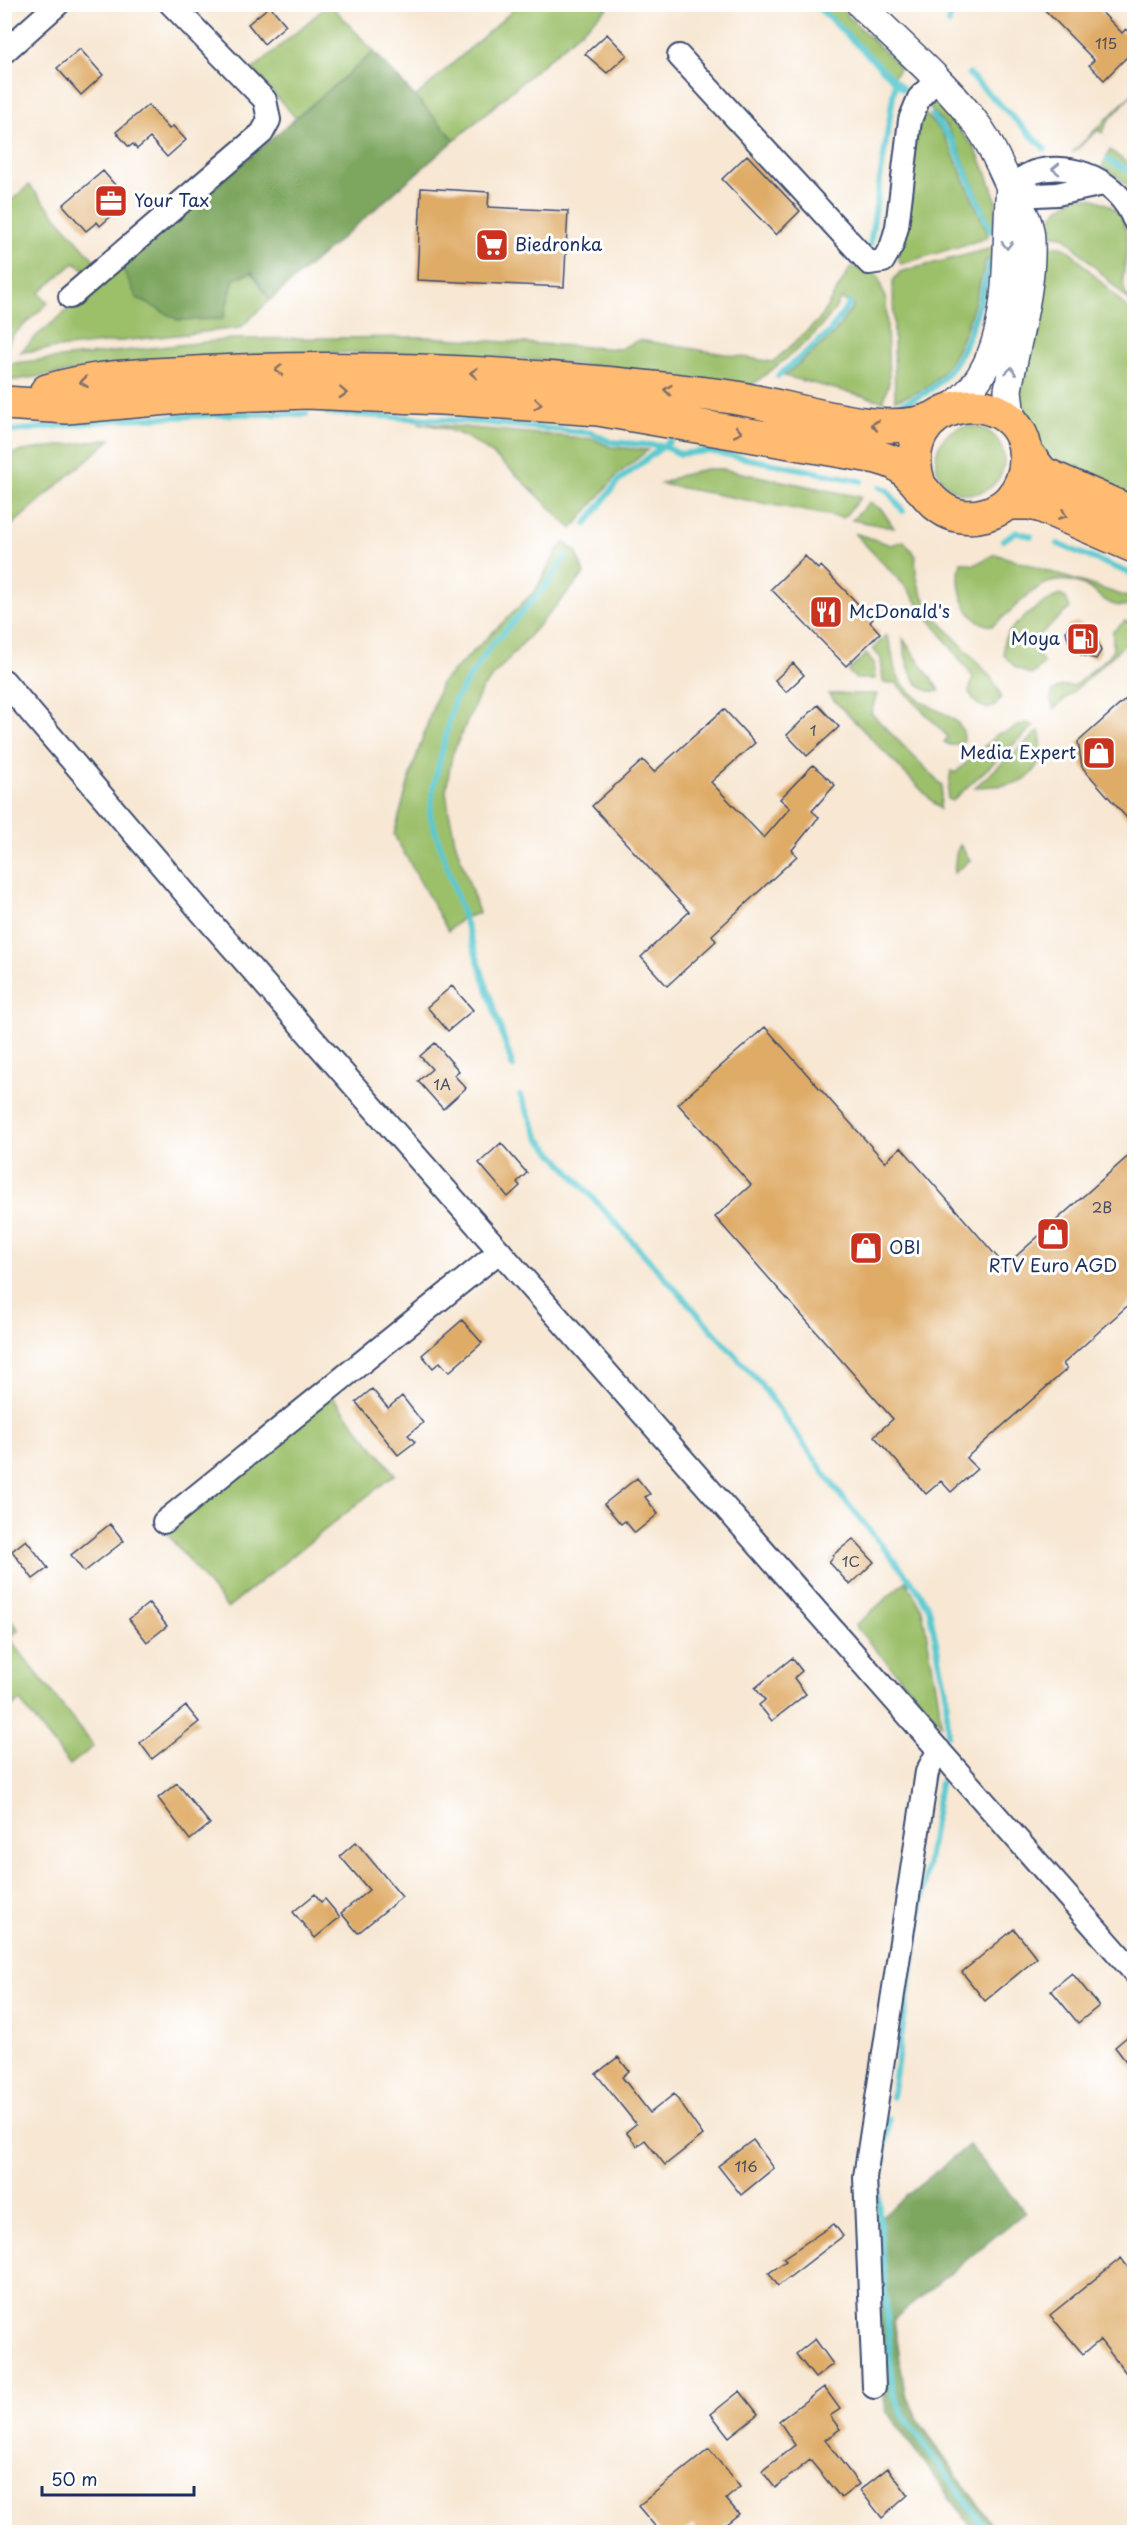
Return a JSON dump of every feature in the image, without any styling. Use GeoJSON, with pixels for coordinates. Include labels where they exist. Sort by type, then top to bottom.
{"type":"FeatureCollection","features":[{"type":"Feature","properties":{"kind":"main road"},"geometry":{"type":"LineString","coordinates":[[1020,440],[1026,466],[1017,492],[995,512],[981,516],[957,516],[935,505],[899,465],[877,457],[598,409],[462,399],[307,392],[180,397],[67,407],[4,403],[68,384],[140,376],[297,369],[377,369],[542,378],[726,396],[883,427],[910,426],[971,405],[993,410],[1005,417],[1042,472],[1134,514]]}},
{"type":"Feature","properties":{"kind":"main road"},"geometry":{"type":"LineString","coordinates":[[920,487],[915,473],[916,444],[923,430],[941,414]]}},
{"type":"Feature","properties":{"kind":"main road"},"geometry":{"type":"LineString","coordinates":[[1007,503],[1030,503],[1042,506],[1134,546]]}},
{"type":"Feature","properties":{"kind":"street"},"geometry":{"type":"LineString","coordinates":[[4,52],[58,4]]}},
{"type":"Feature","properties":{"kind":"street"},"geometry":{"type":"LineString","coordinates":[[70,297],[262,133],[269,120],[266,100],[171,4]]}},
{"type":"Feature","properties":{"kind":"street"},"geometry":{"type":"LineString","coordinates":[[860,4],[979,127],[1004,169],[1010,186],[1025,212],[1030,233],[1031,263],[1008,390],[1010,409],[1020,440]]}},
{"type":"Feature","properties":{"kind":"street"},"geometry":{"type":"LineString","coordinates":[[679,56],[869,264],[884,261],[892,246],[897,227],[910,120],[919,98],[936,80]]}},
{"type":"Feature","properties":{"kind":"street"},"geometry":{"type":"LineString","coordinates":[[1010,186],[1031,173],[1061,168],[1081,171],[1118,195],[1130,210],[1134,220]]}},
{"type":"Feature","properties":{"kind":"street"},"geometry":{"type":"LineString","coordinates":[[1010,186],[1037,195],[1057,194],[1103,184]]}},
{"type":"Feature","properties":{"kind":"street"},"geometry":{"type":"LineString","coordinates":[[941,414],[965,398],[978,381],[996,339],[1006,282],[1006,225],[1010,186]]}},
{"type":"Feature","properties":{"kind":"street"},"geometry":{"type":"LineString","coordinates":[[1030,233],[1057,194]]}},
{"type":"Feature","properties":{"kind":"street"},"geometry":{"type":"LineString","coordinates":[[4,681],[203,914],[1134,1972]]}},
{"type":"Feature","properties":{"kind":"street"},"geometry":{"type":"LineString","coordinates":[[164,1522],[500,1251]]}},
{"type":"Feature","properties":{"kind":"street"},"geometry":{"type":"LineString","coordinates":[[874,2387],[866,2177],[927,1772],[939,1750]]}},
{"type":"Feature","properties":{"kind":"green space"},"geometry":{"type":"Polygon","coordinates":[[[520,4],[611,5],[455,140],[415,97],[520,4]]]}},
{"type":"Feature","properties":{"kind":"green space"},"geometry":{"type":"Polygon","coordinates":[[[328,5],[331,5],[374,52],[296,118],[252,70],[328,5]]]}},
{"type":"Feature","properties":{"kind":"green space"},"geometry":{"type":"Polygon","coordinates":[[[820,5],[837,5],[900,67],[893,78],[820,5]]]}},
{"type":"Feature","properties":{"kind":"green space"},"geometry":{"type":"Polygon","coordinates":[[[374,52],[455,140],[270,300],[252,272],[234,279],[223,319],[178,320],[137,298],[121,266],[374,52]]]}},
{"type":"Feature","properties":{"kind":"green space"},"geometry":{"type":"Polygon","coordinates":[[[1134,92],[1109,120],[1102,133],[1098,130],[1072,153],[1134,92]]]}},
{"type":"Feature","properties":{"kind":"green space"},"geometry":{"type":"Polygon","coordinates":[[[930,103],[936,103],[974,147],[996,200],[995,235],[958,147],[947,127],[928,106],[930,103]]]}},
{"type":"Feature","properties":{"kind":"green space"},"geometry":{"type":"Polygon","coordinates":[[[923,112],[941,131],[950,147],[988,234],[987,238],[901,264],[898,260],[907,174],[923,112]]]}},
{"type":"Feature","properties":{"kind":"green space"},"geometry":{"type":"Polygon","coordinates":[[[1110,150],[1134,168],[1134,194],[1121,179],[1102,167],[1110,150]]]}},
{"type":"Feature","properties":{"kind":"green space"},"geometry":{"type":"Polygon","coordinates":[[[29,185],[95,261],[86,270],[74,263],[39,293],[48,303],[13,335],[5,349],[5,206],[29,185]]]}},
{"type":"Feature","properties":{"kind":"green space"},"geometry":{"type":"Polygon","coordinates":[[[1079,196],[1109,205],[1121,217],[1127,235],[1124,289],[1134,306],[1064,236],[1043,234],[1057,211],[1079,196]]]}},
{"type":"Feature","properties":{"kind":"green space"},"geometry":{"type":"Polygon","coordinates":[[[1001,246],[999,260],[986,260],[966,330],[949,363],[925,388],[895,400],[893,281],[900,272],[1001,246]]]}},
{"type":"Feature","properties":{"kind":"green space"},"geometry":{"type":"Polygon","coordinates":[[[1041,246],[1062,246],[1070,251],[1134,315],[1134,503],[1048,461],[1020,406],[1017,397],[1041,246]]]}},
{"type":"Feature","properties":{"kind":"green space"},"geometry":{"type":"Polygon","coordinates":[[[121,266],[234,279],[252,272],[270,300],[240,328],[21,352],[34,338],[121,266]]]}},
{"type":"Feature","properties":{"kind":"green space"},"geometry":{"type":"Polygon","coordinates":[[[851,267],[870,269],[878,276],[886,301],[889,383],[883,401],[784,376],[833,335],[854,305],[841,299],[811,337],[748,388],[528,359],[374,353],[312,353],[190,360],[129,365],[8,381],[6,364],[233,339],[425,337],[620,349],[639,340],[773,362],[819,320],[851,267]]]}},
{"type":"Feature","properties":{"kind":"green space"},"geometry":{"type":"Polygon","coordinates":[[[418,423],[594,439],[610,447],[648,450],[617,475],[572,529],[513,472],[480,446],[446,429],[418,423]]]}},
{"type":"Feature","properties":{"kind":"green space"},"geometry":{"type":"Polygon","coordinates":[[[977,426],[989,432],[998,441],[1004,453],[1002,473],[994,484],[977,494],[963,494],[946,484],[938,473],[936,453],[946,436],[957,428],[977,426]]]}},
{"type":"Feature","properties":{"kind":"green space"},"geometry":{"type":"Polygon","coordinates":[[[111,439],[5,531],[5,455],[111,439]]]}},
{"type":"Feature","properties":{"kind":"green space"},"geometry":{"type":"Polygon","coordinates":[[[706,469],[722,469],[861,497],[843,518],[661,484],[679,476],[706,469]]]}},
{"type":"Feature","properties":{"kind":"green space"},"geometry":{"type":"Polygon","coordinates":[[[870,502],[882,510],[894,528],[852,520],[870,502]]]}},
{"type":"Feature","properties":{"kind":"green space"},"geometry":{"type":"Polygon","coordinates":[[[854,533],[891,545],[904,541],[916,556],[919,587],[934,614],[997,687],[1001,697],[995,706],[988,709],[977,704],[969,692],[973,677],[905,586],[854,533]]]}},
{"type":"Feature","properties":{"kind":"green space"},"geometry":{"type":"Polygon","coordinates":[[[565,543],[577,553],[584,574],[482,689],[452,755],[446,791],[449,812],[455,841],[479,913],[461,919],[448,931],[394,835],[411,773],[441,683],[536,590],[557,551],[565,543]]]}},
{"type":"Feature","properties":{"kind":"green space"},"geometry":{"type":"Polygon","coordinates":[[[995,554],[1134,599],[1134,608],[1112,604],[1084,585],[1069,581],[1056,581],[1033,591],[992,626],[982,623],[974,618],[964,601],[959,582],[959,571],[961,562],[974,565],[995,554]]]}},
{"type":"Feature","properties":{"kind":"green space"},"geometry":{"type":"Polygon","coordinates":[[[1060,595],[1066,598],[1070,608],[1029,644],[1043,661],[1043,665],[1031,675],[1015,667],[1004,655],[1004,641],[1013,628],[1028,614],[1060,595]]]}},
{"type":"Feature","properties":{"kind":"green space"},"geometry":{"type":"Polygon","coordinates":[[[1125,621],[1134,625],[1134,636],[1054,709],[1051,702],[1052,692],[1061,686],[1074,686],[1110,655],[1113,649],[1113,631],[1125,621]]]}},
{"type":"Feature","properties":{"kind":"green space"},"geometry":{"type":"Polygon","coordinates":[[[886,635],[895,670],[901,682],[925,704],[948,715],[960,725],[964,740],[959,744],[944,742],[948,737],[895,682],[887,684],[883,682],[881,658],[873,649],[886,635]]]}},
{"type":"Feature","properties":{"kind":"green space"},"geometry":{"type":"Polygon","coordinates":[[[903,639],[940,691],[930,691],[917,682],[908,666],[903,639]]]}},
{"type":"Feature","properties":{"kind":"green space"},"geometry":{"type":"Polygon","coordinates":[[[866,654],[874,663],[875,679],[856,679],[848,671],[866,654]]]}},
{"type":"Feature","properties":{"kind":"green space"},"geometry":{"type":"Polygon","coordinates":[[[828,694],[877,694],[871,713],[942,785],[940,809],[828,694]]]}},
{"type":"Feature","properties":{"kind":"green space"},"geometry":{"type":"Polygon","coordinates":[[[1027,723],[1034,726],[952,801],[947,799],[951,770],[955,773],[999,733],[1027,723]]]}},
{"type":"Feature","properties":{"kind":"green space"},"geometry":{"type":"Polygon","coordinates":[[[1039,731],[1041,754],[1031,774],[1013,784],[975,787],[1039,731]]]}},
{"type":"Feature","properties":{"kind":"green space"},"geometry":{"type":"Polygon","coordinates":[[[960,845],[970,860],[954,873],[956,854],[960,845]]]}},
{"type":"Feature","properties":{"kind":"green space"},"geometry":{"type":"Polygon","coordinates":[[[332,1396],[395,1474],[227,1608],[164,1530],[332,1396]]]}},
{"type":"Feature","properties":{"kind":"green space"},"geometry":{"type":"Polygon","coordinates":[[[906,1581],[922,1609],[941,1724],[855,1626],[906,1581]]]}},
{"type":"Feature","properties":{"kind":"green space"},"geometry":{"type":"Polygon","coordinates":[[[5,1612],[19,1630],[9,1638],[94,1746],[70,1765],[20,1701],[5,1712],[5,1612]]]}},
{"type":"Feature","properties":{"kind":"green space"},"geometry":{"type":"Polygon","coordinates":[[[969,2145],[1025,2212],[894,2319],[905,2394],[921,2424],[997,2532],[975,2532],[886,2411],[881,2377],[873,2223],[969,2145]]]}},
{"type":"Feature","properties":{"kind":"building"},"geometry":{"type":"Polygon","coordinates":[[[1039,4],[1094,4],[1122,33],[1126,29],[1134,37],[1134,50],[1104,80],[1089,65],[1094,60],[1039,4]]]}},
{"type":"Feature","properties":{"kind":"building"},"geometry":{"type":"Polygon","coordinates":[[[270,6],[286,25],[264,44],[248,24],[270,6]]]}},
{"type":"Feature","properties":{"kind":"building"},"geometry":{"type":"Polygon","coordinates":[[[607,34],[627,55],[607,73],[585,54],[607,34]]]}},
{"type":"Feature","properties":{"kind":"building"},"geometry":{"type":"Polygon","coordinates":[[[80,49],[103,75],[81,95],[57,68],[80,49]]]}},
{"type":"Feature","properties":{"kind":"building"},"geometry":{"type":"Polygon","coordinates":[[[148,105],[169,129],[173,126],[186,140],[167,157],[150,138],[137,149],[133,144],[129,147],[116,132],[148,105]]]}},
{"type":"Feature","properties":{"kind":"building"},"geometry":{"type":"Polygon","coordinates":[[[747,155],[800,211],[776,235],[722,179],[747,155]]]}},
{"type":"Feature","properties":{"kind":"building"},"geometry":{"type":"Polygon","coordinates":[[[103,171],[126,198],[114,208],[117,211],[100,226],[97,222],[86,231],[63,205],[103,171]]]}},
{"type":"Feature","properties":{"kind":"building","name":"Biedronka"},"geometry":{"type":"Polygon","coordinates":[[[421,188],[489,192],[488,207],[568,211],[564,287],[417,280],[421,188]]]}},
{"type":"Feature","properties":{"kind":"building","name":"McDonald's"},"geometry":{"type":"Polygon","coordinates":[[[805,556],[818,569],[821,566],[873,619],[870,622],[880,633],[846,666],[771,589],[805,556]]]}},
{"type":"Feature","properties":{"kind":"building","name":"Moya"},"geometry":{"type":"Polygon","coordinates":[[[1077,622],[1090,627],[1096,634],[1101,651],[1096,659],[1081,655],[1069,643],[1066,631],[1069,624],[1077,622]]]}},
{"type":"Feature","properties":{"kind":"building"},"geometry":{"type":"Polygon","coordinates":[[[793,663],[804,675],[786,692],[775,680],[793,663]]]}},
{"type":"Feature","properties":{"kind":"building"},"geometry":{"type":"Polygon","coordinates":[[[1134,692],[1134,826],[1082,767],[1078,742],[1134,692]]]}},
{"type":"Feature","properties":{"kind":"building"},"geometry":{"type":"Polygon","coordinates":[[[818,705],[839,727],[807,756],[787,735],[818,705]]]}},
{"type":"Feature","properties":{"kind":"building"},"geometry":{"type":"Polygon","coordinates":[[[724,709],[755,743],[711,782],[764,838],[790,808],[780,799],[813,765],[835,785],[812,811],[819,817],[792,850],[797,856],[712,935],[716,941],[667,986],[641,957],[689,912],[592,806],[643,760],[654,772],[724,709]]]}},
{"type":"Feature","properties":{"kind":"building"},"geometry":{"type":"Polygon","coordinates":[[[452,986],[473,1010],[448,1031],[427,1007],[452,986]]]}},
{"type":"Feature","properties":{"kind":"building","name":"OBI"},"geometry":{"type":"Polygon","coordinates":[[[765,1027],[885,1162],[901,1147],[1005,1266],[1134,1151],[1134,1300],[1063,1364],[1067,1369],[966,1458],[977,1469],[951,1492],[941,1481],[926,1494],[874,1436],[893,1419],[715,1217],[751,1185],[678,1104],[765,1027]]]}},
{"type":"Feature","properties":{"kind":"building"},"geometry":{"type":"Polygon","coordinates":[[[435,1043],[459,1071],[454,1075],[466,1088],[443,1109],[418,1081],[432,1069],[420,1056],[435,1043]]]}},
{"type":"Feature","properties":{"kind":"building"},"geometry":{"type":"Polygon","coordinates":[[[501,1143],[527,1173],[517,1182],[520,1186],[508,1197],[479,1163],[501,1143]]]}},
{"type":"Feature","properties":{"kind":"building"},"geometry":{"type":"Polygon","coordinates":[[[462,1320],[482,1343],[449,1372],[440,1362],[433,1368],[422,1355],[462,1320]]]}},
{"type":"Feature","properties":{"kind":"building"},"geometry":{"type":"Polygon","coordinates":[[[372,1389],[388,1408],[402,1396],[423,1423],[408,1435],[415,1442],[398,1455],[356,1402],[372,1389]]]}},
{"type":"Feature","properties":{"kind":"building"},"geometry":{"type":"Polygon","coordinates":[[[637,1478],[650,1494],[645,1497],[658,1514],[635,1533],[625,1521],[621,1524],[604,1504],[637,1478]]]}},
{"type":"Feature","properties":{"kind":"building"},"geometry":{"type":"Polygon","coordinates":[[[110,1524],[124,1541],[84,1572],[71,1555],[110,1524]]]}},
{"type":"Feature","properties":{"kind":"building"},"geometry":{"type":"Polygon","coordinates":[[[853,1539],[874,1562],[850,1585],[829,1562],[833,1555],[853,1539]]]}},
{"type":"Feature","properties":{"kind":"building"},"geometry":{"type":"Polygon","coordinates":[[[26,1540],[48,1568],[33,1579],[12,1551],[26,1540]]]}},
{"type":"Feature","properties":{"kind":"building"},"geometry":{"type":"Polygon","coordinates":[[[149,1603],[167,1626],[147,1642],[129,1619],[149,1603]]]}},
{"type":"Feature","properties":{"kind":"building"},"geometry":{"type":"Polygon","coordinates":[[[792,1658],[802,1671],[794,1678],[806,1694],[772,1721],[759,1705],[765,1700],[755,1688],[792,1658]]]}},
{"type":"Feature","properties":{"kind":"building"},"geometry":{"type":"Polygon","coordinates":[[[186,1706],[199,1722],[152,1759],[140,1743],[186,1706]]]}},
{"type":"Feature","properties":{"kind":"building"},"geometry":{"type":"Polygon","coordinates":[[[177,1783],[210,1824],[190,1840],[158,1798],[177,1783]]]}},
{"type":"Feature","properties":{"kind":"building"},"geometry":{"type":"Polygon","coordinates":[[[356,1842],[402,1897],[358,1933],[341,1913],[369,1890],[340,1856],[356,1842]]]}},
{"type":"Feature","properties":{"kind":"building"},"geometry":{"type":"Polygon","coordinates":[[[315,1894],[321,1902],[325,1899],[340,1917],[315,1938],[293,1912],[315,1894]]]}},
{"type":"Feature","properties":{"kind":"building"},"geometry":{"type":"Polygon","coordinates":[[[1014,1929],[1037,1958],[985,2001],[962,1972],[1014,1929]]]}},
{"type":"Feature","properties":{"kind":"building"},"geometry":{"type":"Polygon","coordinates":[[[1072,1973],[1099,2006],[1078,2023],[1051,1990],[1072,1973]]]}},
{"type":"Feature","properties":{"kind":"building"},"geometry":{"type":"Polygon","coordinates":[[[1134,2031],[1134,2072],[1115,2047],[1134,2031]]]}},
{"type":"Feature","properties":{"kind":"building"},"geometry":{"type":"Polygon","coordinates":[[[618,2057],[629,2071],[622,2077],[650,2113],[674,2094],[703,2135],[665,2165],[645,2140],[637,2146],[626,2132],[636,2124],[596,2074],[618,2057]]]}},
{"type":"Feature","properties":{"kind":"building"},"geometry":{"type":"Polygon","coordinates":[[[753,2140],[774,2168],[741,2195],[718,2166],[753,2140]]]}},
{"type":"Feature","properties":{"kind":"building"},"geometry":{"type":"Polygon","coordinates":[[[834,2224],[843,2236],[778,2286],[769,2273],[786,2261],[783,2258],[834,2224]]]}},
{"type":"Feature","properties":{"kind":"building"},"geometry":{"type":"Polygon","coordinates":[[[1121,2258],[1134,2276],[1134,2383],[1100,2340],[1083,2354],[1050,2315],[1121,2258]]]}},
{"type":"Feature","properties":{"kind":"building"},"geometry":{"type":"Polygon","coordinates":[[[815,2339],[833,2364],[815,2378],[796,2354],[815,2339]]]}},
{"type":"Feature","properties":{"kind":"building"},"geometry":{"type":"Polygon","coordinates":[[[824,2387],[840,2409],[830,2416],[840,2429],[825,2440],[859,2484],[841,2498],[810,2460],[775,2488],[762,2471],[795,2445],[779,2421],[824,2387]]]}},
{"type":"Feature","properties":{"kind":"building"},"geometry":{"type":"Polygon","coordinates":[[[740,2391],[758,2414],[729,2437],[711,2414],[740,2391]]]}},
{"type":"Feature","properties":{"kind":"building"},"geometry":{"type":"Polygon","coordinates":[[[709,2449],[740,2487],[726,2499],[739,2514],[716,2532],[700,2532],[693,2525],[683,2532],[660,2532],[638,2506],[709,2449]]]}},
{"type":"Feature","properties":{"kind":"building"},"geometry":{"type":"Polygon","coordinates":[[[888,2468],[908,2495],[882,2518],[860,2490],[888,2468]]]}},
{"type":"Feature","properties":{"kind":"waterway"},"geometry":{"type":"LineString","coordinates":[[815,4],[903,89]]}},
{"type":"Feature","properties":{"kind":"waterway"},"geometry":{"type":"LineString","coordinates":[[949,23],[951,4]]}},
{"type":"Feature","properties":{"kind":"waterway"},"geometry":{"type":"LineString","coordinates":[[969,74],[1045,149]]}},
{"type":"Feature","properties":{"kind":"waterway"},"geometry":{"type":"LineString","coordinates":[[870,245],[895,83]]}},
{"type":"Feature","properties":{"kind":"waterway"},"geometry":{"type":"LineString","coordinates":[[932,115],[953,142],[991,231]]}},
{"type":"Feature","properties":{"kind":"waterway"},"geometry":{"type":"LineString","coordinates":[[1107,160],[1129,171],[1134,178]]}},
{"type":"Feature","properties":{"kind":"waterway"},"geometry":{"type":"LineString","coordinates":[[903,403],[925,393],[939,382],[961,352],[975,317],[990,263]]}},
{"type":"Feature","properties":{"kind":"waterway"},"geometry":{"type":"LineString","coordinates":[[778,376],[829,333],[850,303]]}},
{"type":"Feature","properties":{"kind":"waterway"},"geometry":{"type":"LineString","coordinates":[[327,413],[479,422],[592,433],[610,442],[663,446],[680,454],[708,451],[861,481]]}},
{"type":"Feature","properties":{"kind":"waterway"},"geometry":{"type":"LineString","coordinates":[[4,432],[126,419],[235,414],[306,414]]}},
{"type":"Feature","properties":{"kind":"waterway"},"geometry":{"type":"LineString","coordinates":[[586,524],[618,481],[670,441]]}},
{"type":"Feature","properties":{"kind":"waterway"},"geometry":{"type":"LineString","coordinates":[[880,487],[887,490],[903,511]]}},
{"type":"Feature","properties":{"kind":"waterway"},"geometry":{"type":"LineString","coordinates":[[1003,540],[1017,532],[1031,536]]}},
{"type":"Feature","properties":{"kind":"waterway"},"geometry":{"type":"LineString","coordinates":[[1058,544],[1134,575]]}},
{"type":"Feature","properties":{"kind":"waterway"},"geometry":{"type":"LineString","coordinates":[[513,1067],[430,815],[433,789],[454,701],[490,647],[545,587],[565,558]]}},
{"type":"Feature","properties":{"kind":"waterway"},"geometry":{"type":"LineString","coordinates":[[520,1095],[539,1138],[760,1383],[835,1488],[915,1586],[929,1608],[946,1692],[948,1735]]}},
{"type":"Feature","properties":{"kind":"waterway"},"geometry":{"type":"LineString","coordinates":[[892,2097],[940,1783]]}},
{"type":"Feature","properties":{"kind":"waterway"},"geometry":{"type":"LineString","coordinates":[[889,2119],[878,2198],[893,2393],[905,2418],[988,2532]]}},
{"type":"Feature","properties":{"kind":"place","name":"Your Tax"},"geometry":{"type":"Point","coordinates":[111,201]}},
{"type":"Feature","properties":{"kind":"place","name":"Biedronka"},"geometry":{"type":"Point","coordinates":[492,245]}},
{"type":"Feature","properties":{"kind":"place","name":"McDonald's"},"geometry":{"type":"Point","coordinates":[826,612]}},
{"type":"Feature","properties":{"kind":"place","name":"Moya"},"geometry":{"type":"Point","coordinates":[1083,639]}},
{"type":"Feature","properties":{"kind":"place","name":"Media Expert"},"geometry":{"type":"Point","coordinates":[1099,753]}},
{"type":"Feature","properties":{"kind":"place","name":"RTV Euro AGD"},"geometry":{"type":"Point","coordinates":[1053,1234]}},
{"type":"Feature","properties":{"kind":"place","name":"OBI"},"geometry":{"type":"Point","coordinates":[866,1248]}}]}
